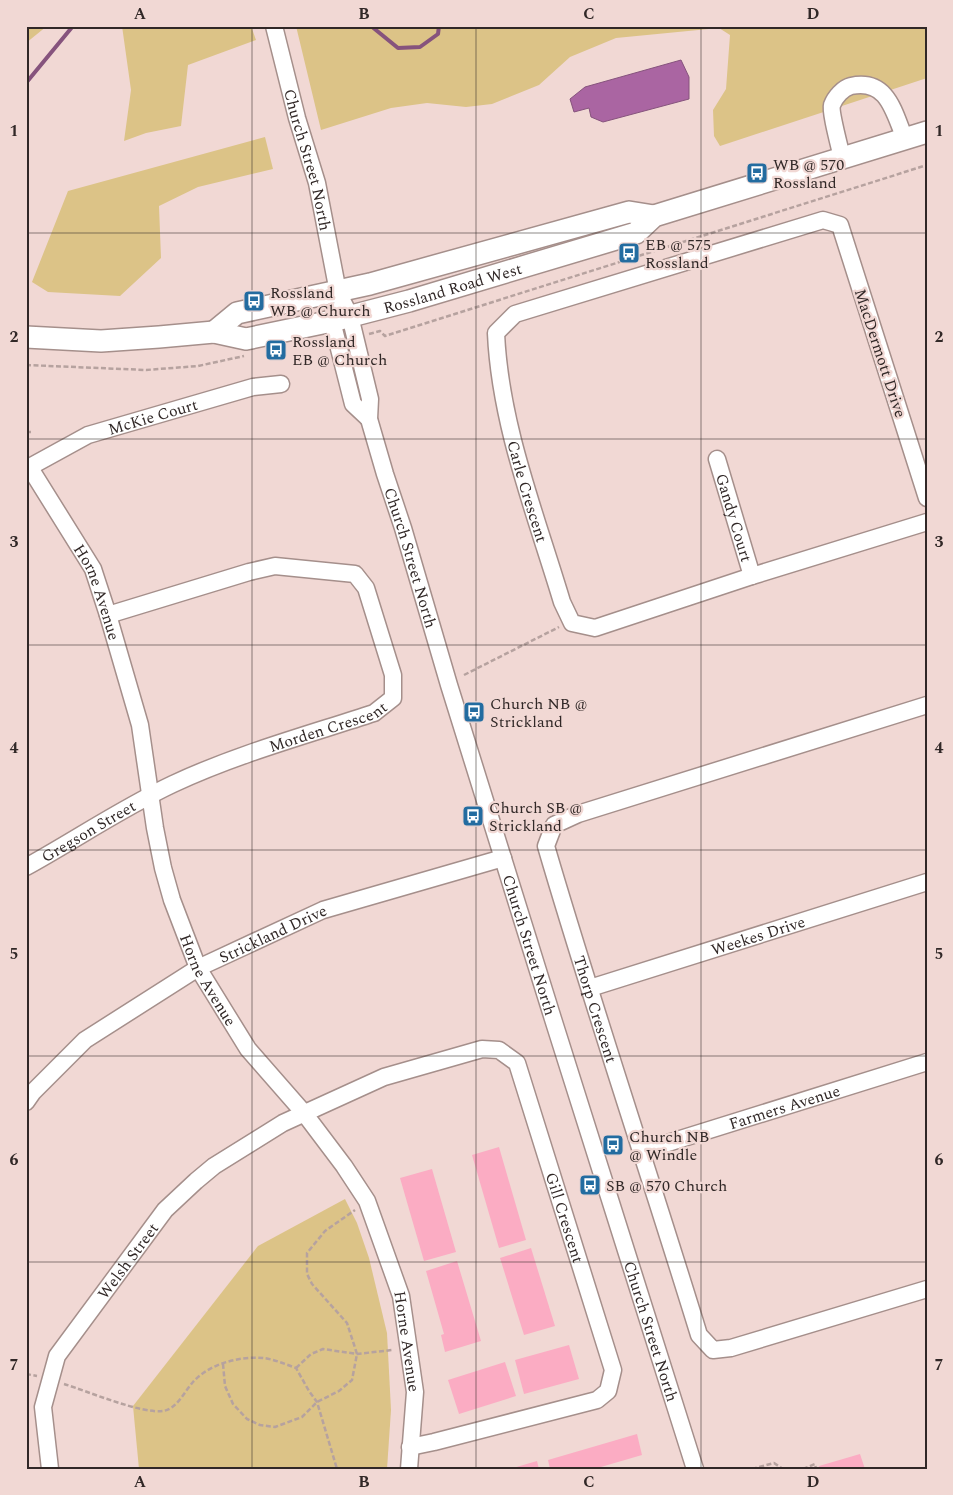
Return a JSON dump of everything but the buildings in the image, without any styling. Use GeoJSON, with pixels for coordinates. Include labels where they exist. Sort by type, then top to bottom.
{"type":"FeatureCollection","features":[{"type":"Feature","properties":{"kind":"main road","name":"Rossland Road West"},"geometry":{"type":"LineString","coordinates":[[214,332],[238,313],[341,309],[409,301],[636,233],[654,216],[927,132]]}},
{"type":"Feature","properties":{"kind":"main road","name":"Rossland Road West"},"geometry":{"type":"LineString","coordinates":[[26,337],[101,341],[214,332],[246,339],[629,212],[654,216]]}},
{"type":"Feature","properties":{"kind":"street","name":"Church Street North"},"geometry":{"type":"LineString","coordinates":[[274,26],[297,118],[317,183],[341,309],[355,337],[370,399],[369,419],[503,858],[695,1469]]}},
{"type":"Feature","properties":{"kind":"street"},"geometry":{"type":"LineString","coordinates":[[842,158],[832,106],[838,95],[849,87],[866,85],[878,89],[887,97],[905,139]]}},
{"type":"Feature","properties":{"kind":"street","name":"MacDermott Drive"},"geometry":{"type":"LineString","coordinates":[[823,220],[840,225],[927,498]]}},
{"type":"Feature","properties":{"kind":"street","name":"Carle Crescent"},"geometry":{"type":"LineString","coordinates":[[572,623],[562,602],[514,444],[504,405],[498,366],[496,334],[515,314],[823,220]]}},
{"type":"Feature","properties":{"kind":"street","name":"Church Street North"},"geometry":{"type":"LineString","coordinates":[[341,309],[337,343],[353,404],[369,419]]}},
{"type":"Feature","properties":{"kind":"street","name":"McKie Court"},"geometry":{"type":"LineString","coordinates":[[28,469],[88,435],[253,387],[281,384]]}},
{"type":"Feature","properties":{"kind":"street","name":"Gandy Court"},"geometry":{"type":"LineString","coordinates":[[717,460],[752,576]]}},
{"type":"Feature","properties":{"kind":"street","name":"Horne Avenue"},"geometry":{"type":"LineString","coordinates":[[28,469],[93,569],[140,726],[155,828],[163,868],[172,900],[198,968],[248,1049],[304,1113],[344,1166],[367,1201],[401,1296],[415,1392],[408,1469]]}},
{"type":"Feature","properties":{"kind":"street"},"geometry":{"type":"LineString","coordinates":[[572,623],[595,628],[752,576],[927,522]]}},
{"type":"Feature","properties":{"kind":"street","name":"Morden Crescent"},"geometry":{"type":"LineString","coordinates":[[108,615],[249,572],[275,566],[355,574],[366,588],[393,675],[393,698],[374,713],[232,760],[151,795]]}},
{"type":"Feature","properties":{"kind":"street","name":"Thorp Crescent"},"geometry":{"type":"LineString","coordinates":[[927,706],[578,814],[554,825],[546,846],[621,1092],[642,1150],[699,1335],[713,1350],[731,1348],[927,1290]]}},
{"type":"Feature","properties":{"kind":"street","name":"Gregson Street"},"geometry":{"type":"LineString","coordinates":[[26,867],[151,795]]}},
{"type":"Feature","properties":{"kind":"street","name":"Strickland Drive"},"geometry":{"type":"LineString","coordinates":[[26,1102],[33,1092],[85,1040],[198,968],[323,910],[503,858]]}},
{"type":"Feature","properties":{"kind":"street","name":"Weekes Drive"},"geometry":{"type":"LineString","coordinates":[[590,988],[927,882]]}},
{"type":"Feature","properties":{"kind":"street","name":"Gill Crescent"},"geometry":{"type":"LineString","coordinates":[[304,1113],[384,1077],[482,1049],[500,1050],[517,1063],[524,1083],[613,1370],[608,1391],[597,1400],[410,1447]]}},
{"type":"Feature","properties":{"kind":"street","name":"Farmers Avenue"},"geometry":{"type":"LineString","coordinates":[[642,1150],[927,1062]]}},
{"type":"Feature","properties":{"kind":"street","name":"Welsh Street"},"geometry":{"type":"LineString","coordinates":[[50,1469],[43,1407],[57,1356],[165,1210],[214,1166],[284,1123],[304,1113]]}},
{"type":"Feature","properties":{"kind":"path"},"geometry":{"type":"LineString","coordinates":[[355,337],[380,331],[385,336],[927,165]]}},
{"type":"Feature","properties":{"kind":"path"},"geometry":{"type":"LineString","coordinates":[[299,346],[337,343]]}},
{"type":"Feature","properties":{"kind":"path"},"geometry":{"type":"LineString","coordinates":[[26,365],[146,370],[198,366],[244,356]]}},
{"type":"Feature","properties":{"kind":"path"},"geometry":{"type":"LineString","coordinates":[[26,432],[33,432]]}},
{"type":"Feature","properties":{"kind":"path"},"geometry":{"type":"LineString","coordinates":[[464,675],[554,628],[572,623]]}},
{"type":"Feature","properties":{"kind":"path"},"geometry":{"type":"LineString","coordinates":[[223,1364],[225,1386],[233,1404],[247,1419],[260,1425],[275,1427],[302,1417],[317,1402],[340,1391],[352,1380],[357,1354],[347,1323],[312,1284],[307,1274],[307,1253],[325,1231],[355,1210]]}},
{"type":"Feature","properties":{"kind":"path"},"geometry":{"type":"LineString","coordinates":[[296,1368],[311,1354],[323,1350],[357,1354],[392,1350]]}},
{"type":"Feature","properties":{"kind":"path"},"geometry":{"type":"LineString","coordinates":[[26,1374],[50,1379],[147,1411],[165,1411],[178,1402],[194,1381],[206,1371],[236,1359],[263,1358],[296,1368],[317,1402],[337,1469]]}},
{"type":"Feature","properties":{"kind":"path"},"geometry":{"type":"LineString","coordinates":[[752,1469],[774,1462],[783,1469]]}},
{"type":"Feature","properties":{"kind":"path"},"geometry":{"type":"LineString","coordinates":[[802,1469],[815,1464],[816,1469]]}},
{"type":"Feature","properties":{"kind":"shaded area"},"geometry":{"type":"Polygon","coordinates":[[[26,26],[47,26],[26,43],[26,26]]]}},
{"type":"Feature","properties":{"kind":"shaded area"},"geometry":{"type":"Polygon","coordinates":[[[122,26],[251,26],[256,40],[188,65],[181,126],[146,133],[124,141],[131,90],[122,26]]]}},
{"type":"Feature","properties":{"kind":"shaded area"},"geometry":{"type":"Polygon","coordinates":[[[296,26],[927,26],[927,78],[720,146],[714,136],[713,110],[726,89],[730,35],[719,28],[616,38],[570,57],[539,85],[492,104],[466,107],[427,103],[391,108],[321,130],[296,26]]]}},
{"type":"Feature","properties":{"kind":"shaded area"},"geometry":{"type":"Polygon","coordinates":[[[681,60],[689,77],[689,99],[603,122],[591,117],[589,108],[574,112],[570,99],[585,87],[681,60]]]}},
{"type":"Feature","properties":{"kind":"shaded area"},"geometry":{"type":"Polygon","coordinates":[[[265,137],[273,169],[198,187],[159,206],[161,258],[120,296],[48,292],[32,282],[68,191],[265,137]]]}},
{"type":"Feature","properties":{"kind":"shaded area"},"geometry":{"type":"Polygon","coordinates":[[[345,1199],[357,1223],[369,1258],[387,1333],[391,1410],[387,1469],[139,1469],[133,1406],[258,1246],[345,1199]]]}},
{"type":"Feature","properties":{"kind":"waterway"},"geometry":{"type":"LineString","coordinates":[[26,83],[73,26]]}},
{"type":"Feature","properties":{"kind":"waterway"},"geometry":{"type":"LineString","coordinates":[[371,26],[398,48],[420,47],[438,34],[439,26]]}},
{"type":"Feature","properties":{"kind":"place","name":"WB @ 570 Rossland"},"geometry":{"type":"Point","coordinates":[757,173]}},
{"type":"Feature","properties":{"kind":"place","name":"EB @ 575 Rossland"},"geometry":{"type":"Point","coordinates":[629,253]}},
{"type":"Feature","properties":{"kind":"place","name":"Rossland WB @ Church"},"geometry":{"type":"Point","coordinates":[254,301]}},
{"type":"Feature","properties":{"kind":"place","name":"Rossland EB @ Church"},"geometry":{"type":"Point","coordinates":[276,350]}},
{"type":"Feature","properties":{"kind":"place","name":"Church NB @ Strickland"},"geometry":{"type":"Point","coordinates":[474,712]}},
{"type":"Feature","properties":{"kind":"place","name":"Church SB @ Strickland"},"geometry":{"type":"Point","coordinates":[473,816]}},
{"type":"Feature","properties":{"kind":"place","name":"Church NB @ Windle"},"geometry":{"type":"Point","coordinates":[613,1145]}},
{"type":"Feature","properties":{"kind":"place","name":"SB @ 570 Church"},"geometry":{"type":"Point","coordinates":[590,1185]}}]}
